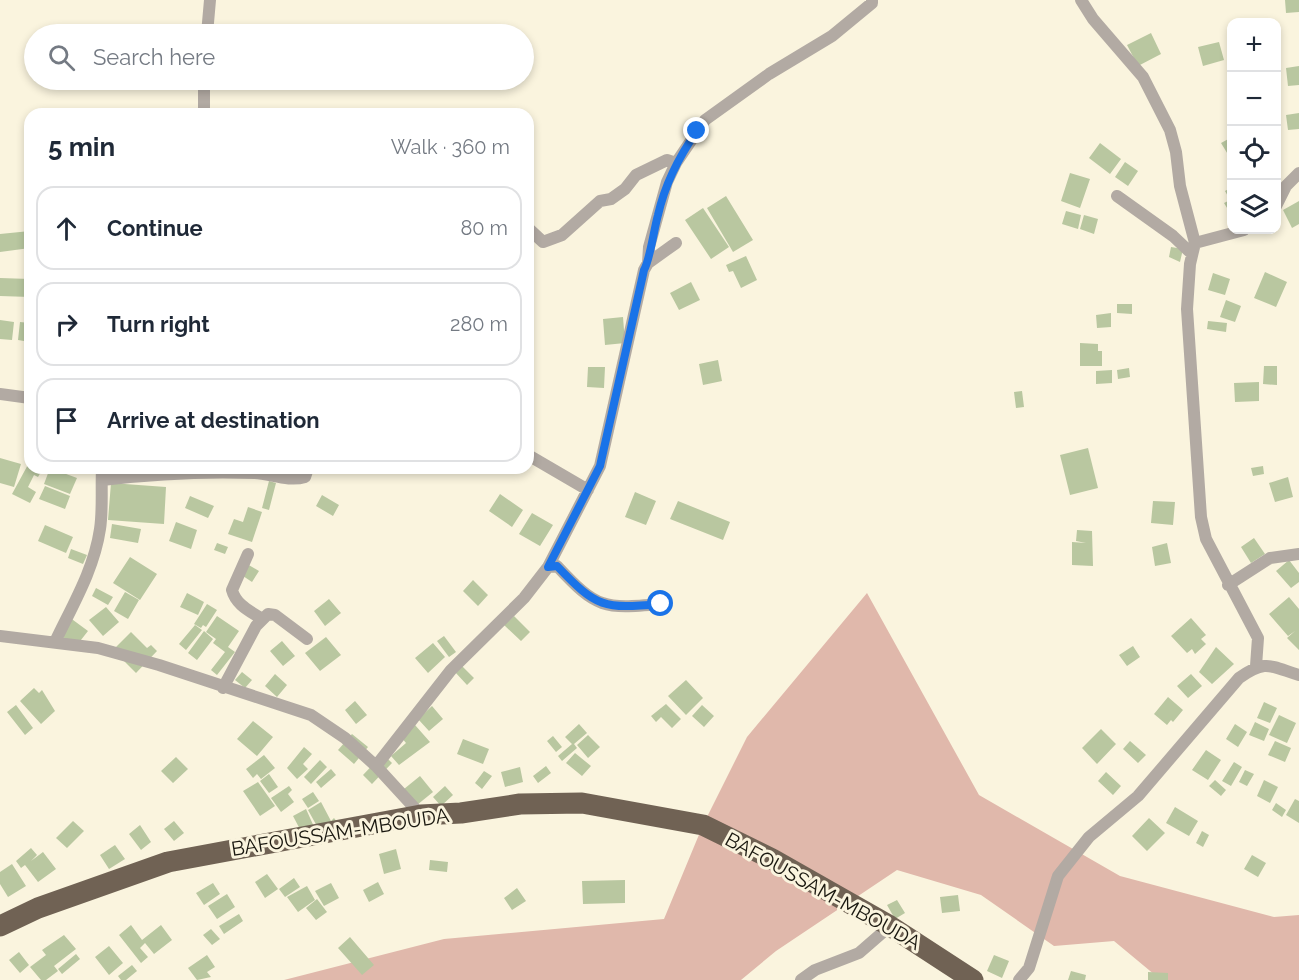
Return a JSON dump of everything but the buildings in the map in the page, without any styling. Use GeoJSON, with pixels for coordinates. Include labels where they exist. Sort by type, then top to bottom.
{"type":"FeatureCollection","features":[{"type":"Feature","properties":{"kind":"highway","name":"BAFOUSSAM-MBOUDA"},"geometry":{"type":"LineString","coordinates":[[0,927],[38,908],[168,862],[421,814],[461,813],[520,804],[582,803],[703,825],[772,859],[890,926],[973,980]]}},
{"type":"Feature","properties":{"kind":"street"},"geometry":{"type":"LineString","coordinates":[[208,24],[210,0]]}},
{"type":"Feature","properties":{"kind":"street"},"geometry":{"type":"LineString","coordinates":[[376,766],[451,670],[524,598],[548,567],[600,466],[658,214],[676,163],[705,120],[769,74],[832,36],[872,3],[872,0]]}},
{"type":"Feature","properties":{"kind":"street"},"geometry":{"type":"LineString","coordinates":[[1081,0],[1093,19],[1143,77],[1170,130],[1176,152],[1180,186],[1193,248],[1187,309],[1201,517],[1206,539],[1228,585],[1258,638],[1256,666]]}},
{"type":"Feature","properties":{"kind":"street"},"geometry":{"type":"LineString","coordinates":[[204,90],[204,108]]}},
{"type":"Feature","properties":{"kind":"street"},"geometry":{"type":"LineString","coordinates":[[534,234],[543,242],[562,234],[600,201],[611,199],[625,189],[636,175],[667,160],[676,163]]}},
{"type":"Feature","properties":{"kind":"street"},"geometry":{"type":"LineString","coordinates":[[1281,196],[1286,186],[1299,172]]}},
{"type":"Feature","properties":{"kind":"street"},"geometry":{"type":"LineString","coordinates":[[1117,196],[1193,248]]}},
{"type":"Feature","properties":{"kind":"street"},"geometry":{"type":"LineString","coordinates":[[1193,248],[1233,234]]}},
{"type":"Feature","properties":{"kind":"street"},"geometry":{"type":"LineString","coordinates":[[648,263],[676,243]]}},
{"type":"Feature","properties":{"kind":"street"},"geometry":{"type":"LineString","coordinates":[[0,394],[24,398]]}},
{"type":"Feature","properties":{"kind":"street"},"geometry":{"type":"LineString","coordinates":[[534,458],[588,490]]}},
{"type":"Feature","properties":{"kind":"street"},"geometry":{"type":"LineString","coordinates":[[55,642],[94,555],[100,528],[102,474]]}},
{"type":"Feature","properties":{"kind":"street"},"geometry":{"type":"LineString","coordinates":[[263,474],[298,479],[305,477],[306,474]]}},
{"type":"Feature","properties":{"kind":"street"},"geometry":{"type":"LineString","coordinates":[[248,554],[232,590],[234,597],[243,607],[262,619]]}},
{"type":"Feature","properties":{"kind":"street"},"geometry":{"type":"LineString","coordinates":[[1228,585],[1270,558],[1299,554]]}},
{"type":"Feature","properties":{"kind":"street"},"geometry":{"type":"LineString","coordinates":[[548,567],[557,566],[584,595],[602,605],[622,607],[661,604]]}},
{"type":"Feature","properties":{"kind":"street"},"geometry":{"type":"LineString","coordinates":[[223,688],[256,626],[268,615],[275,615],[307,639]]}},
{"type":"Feature","properties":{"kind":"street"},"geometry":{"type":"LineString","coordinates":[[0,636],[98,648],[159,665],[223,688],[311,715],[345,738],[376,766],[421,814]]}},
{"type":"Feature","properties":{"kind":"street"},"geometry":{"type":"LineString","coordinates":[[1018,980],[1029,968],[1058,876],[1089,837],[1138,796],[1239,678],[1256,666],[1268,665],[1299,675]]}},
{"type":"Feature","properties":{"kind":"street"},"geometry":{"type":"LineString","coordinates":[[801,980],[815,970],[859,953],[890,926]]}},
{"type":"Feature","properties":{"kind":"shaded area"},"geometry":{"type":"Polygon","coordinates":[[[867,593],[979,795],[1120,876],[1274,917],[1299,915],[1299,980],[1161,980],[1114,941],[1054,946],[981,895],[897,870],[776,951],[741,980],[284,980],[444,939],[664,919],[703,825],[747,737],[867,593]]]}},
{"type":"Feature","properties":{"kind":"route"},"geometry":{"type":"LineString","coordinates":[[661,604],[622,607],[602,605],[584,595],[557,566],[548,567],[600,466],[644,270],[648,263],[649,247],[667,182],[676,163],[697,131]]}}]}
